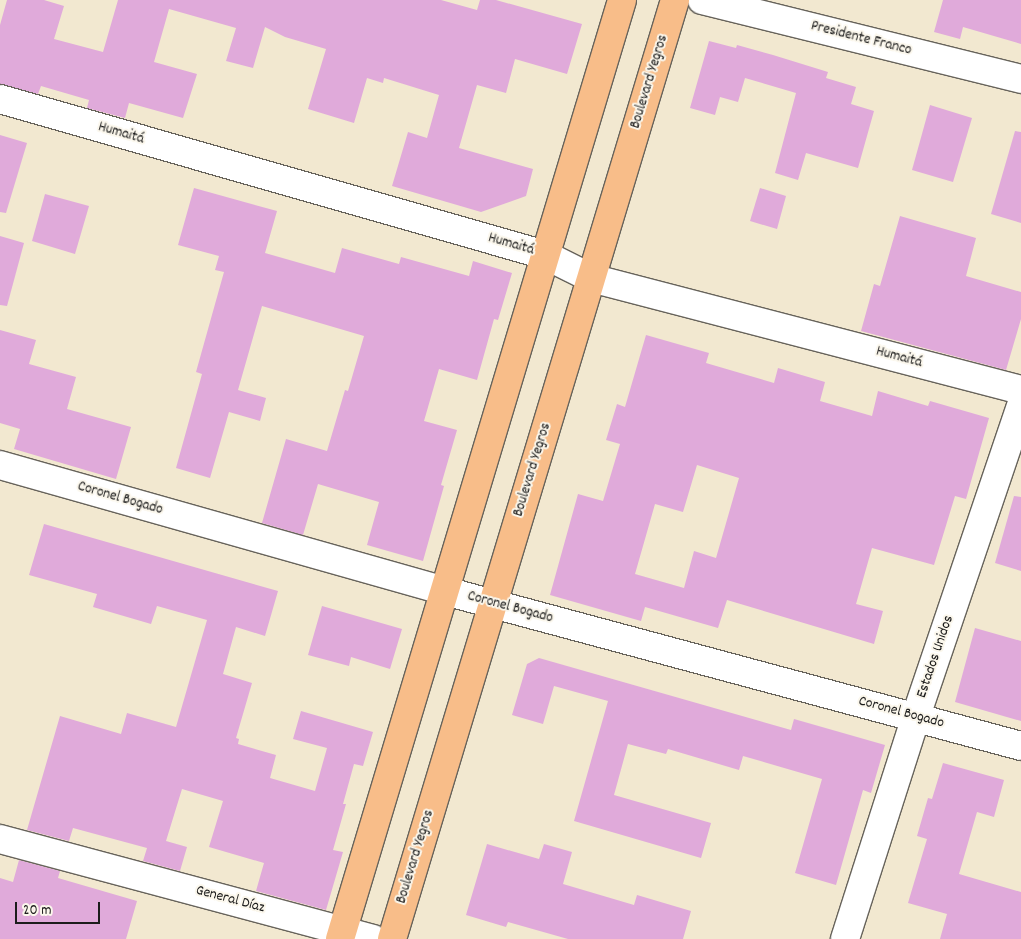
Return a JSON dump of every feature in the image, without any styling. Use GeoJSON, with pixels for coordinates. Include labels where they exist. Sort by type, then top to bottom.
{"type":"FeatureCollection","features":[{"type":"Feature","properties":{"kind":"main road"},"geometry":{"type":"LineString","coordinates":[[342,935],[622,0]]}},
{"type":"Feature","properties":{"kind":"main road","name":"Boulevard Yegros"},"geometry":{"type":"LineString","coordinates":[[392,939],[675,0]]}},
{"type":"Feature","properties":{"kind":"street","name":"Presidente Franco"},"geometry":{"type":"LineString","coordinates":[[702,0],[1021,79]]}},
{"type":"Feature","properties":{"kind":"street","name":"Humaitá"},"geometry":{"type":"LineString","coordinates":[[0,99],[545,255],[591,278],[1021,390]]}},
{"type":"Feature","properties":{"kind":"street","name":"Estados Unidos"},"geometry":{"type":"LineString","coordinates":[[845,939],[916,716],[1021,405]]}},
{"type":"Feature","properties":{"kind":"street","name":"Coronel Bogado"},"geometry":{"type":"LineString","coordinates":[[0,465],[445,591],[916,716],[1021,746]]}},
{"type":"Feature","properties":{"kind":"street","name":"General Díaz"},"geometry":{"type":"LineString","coordinates":[[0,839],[342,935],[372,939]]}},
{"type":"Feature","properties":{"kind":"building"},"geometry":{"type":"Polygon","coordinates":[[[7,0],[44,0],[64,6],[54,39],[103,52],[118,0],[441,0],[477,10],[480,0],[496,0],[582,24],[567,74],[515,59],[506,93],[477,85],[459,148],[533,169],[526,196],[481,212],[392,186],[408,132],[427,138],[439,95],[384,78],[383,83],[367,78],[354,123],[308,109],[326,49],[285,37],[265,27],[253,68],[226,61],[236,28],[169,9],[154,62],[197,74],[183,118],[129,103],[125,118],[87,108],[89,100],[41,86],[38,94],[0,84],[0,25],[7,0]]]}},
{"type":"Feature","properties":{"kind":"building"},"geometry":{"type":"Polygon","coordinates":[[[943,0],[1021,0],[1021,44],[963,27],[960,39],[934,32],[943,0]]]}},
{"type":"Feature","properties":{"kind":"building"},"geometry":{"type":"Polygon","coordinates":[[[709,41],[736,48],[737,45],[828,72],[826,78],[856,87],[851,104],[874,111],[858,168],[806,153],[798,180],[775,173],[796,93],[745,78],[738,102],[720,97],[715,115],[690,108],[709,41]]]}},
{"type":"Feature","properties":{"kind":"building"},"geometry":{"type":"Polygon","coordinates":[[[930,105],[972,118],[953,182],[912,170],[930,105]]]}},
{"type":"Feature","properties":{"kind":"building"},"geometry":{"type":"Polygon","coordinates":[[[1015,131],[1021,132],[1021,223],[991,214],[1015,131]]]}},
{"type":"Feature","properties":{"kind":"building"},"geometry":{"type":"Polygon","coordinates":[[[0,135],[27,143],[6,213],[0,212],[0,135]]]}},
{"type":"Feature","properties":{"kind":"building"},"geometry":{"type":"Polygon","coordinates":[[[194,188],[277,211],[265,253],[335,273],[342,248],[399,264],[401,257],[469,276],[473,261],[512,273],[498,320],[494,319],[477,380],[439,369],[424,421],[457,430],[441,485],[444,486],[423,561],[367,545],[379,502],[318,484],[303,535],[262,523],[286,439],[327,451],[345,390],[348,391],[364,336],[262,306],[238,390],[266,398],[260,421],[229,412],[210,478],[176,468],[202,374],[196,372],[224,272],[215,270],[219,256],[178,245],[194,188]]]}},
{"type":"Feature","properties":{"kind":"building"},"geometry":{"type":"Polygon","coordinates":[[[760,188],[786,196],[777,229],[750,221],[760,188]]]}},
{"type":"Feature","properties":{"kind":"building"},"geometry":{"type":"Polygon","coordinates":[[[45,194],[89,206],[75,254],[32,241],[45,194]]]}},
{"type":"Feature","properties":{"kind":"building"},"geometry":{"type":"Polygon","coordinates":[[[900,216],[976,238],[966,276],[1021,292],[1021,319],[1006,370],[861,331],[874,284],[880,286],[900,216]]]}},
{"type":"Feature","properties":{"kind":"building"},"geometry":{"type":"Polygon","coordinates":[[[0,236],[24,243],[7,306],[0,305],[0,236]]]}},
{"type":"Feature","properties":{"kind":"building"},"geometry":{"type":"Polygon","coordinates":[[[0,330],[36,340],[29,364],[76,377],[67,409],[131,427],[116,479],[14,449],[20,429],[0,423],[0,330]]]}},
{"type":"Feature","properties":{"kind":"building"},"geometry":{"type":"Polygon","coordinates":[[[646,335],[709,353],[706,363],[774,383],[778,368],[825,382],[820,401],[872,416],[878,391],[928,406],[930,401],[989,418],[966,499],[955,496],[934,565],[872,548],[856,604],[883,611],[874,644],[727,600],[718,628],[645,607],[641,621],[550,595],[578,494],[603,501],[620,444],[606,440],[617,404],[625,407],[646,335]],[[697,465],[683,512],[655,504],[635,574],[684,588],[694,551],[716,558],[739,478],[697,465]]]}},
{"type":"Feature","properties":{"kind":"building"},"geometry":{"type":"Polygon","coordinates":[[[1014,496],[1021,497],[1021,571],[995,563],[1014,496]]]}},
{"type":"Feature","properties":{"kind":"building"},"geometry":{"type":"Polygon","coordinates":[[[44,524],[278,591],[265,636],[236,627],[223,674],[252,683],[236,738],[239,739],[238,744],[276,755],[270,778],[315,791],[327,748],[293,739],[301,711],[373,732],[363,766],[354,764],[343,804],[346,804],[333,850],[343,852],[326,910],[256,891],[264,863],[209,847],[223,801],[182,789],[166,841],[187,847],[180,871],[143,861],[147,848],[73,828],[69,841],[27,830],[60,716],[121,734],[127,713],[176,727],[207,620],[157,606],[151,624],[93,607],[97,594],[29,575],[44,524]]]}},
{"type":"Feature","properties":{"kind":"building"},"geometry":{"type":"Polygon","coordinates":[[[322,606],[402,629],[390,669],[351,657],[349,666],[308,655],[322,606]]]}},
{"type":"Feature","properties":{"kind":"building"},"geometry":{"type":"Polygon","coordinates":[[[975,628],[1021,641],[1021,721],[955,702],[975,628]]]}},
{"type":"Feature","properties":{"kind":"building"},"geometry":{"type":"Polygon","coordinates":[[[539,658],[791,730],[794,719],[885,745],[871,793],[863,790],[836,885],[795,873],[822,779],[743,756],[739,770],[668,749],[666,754],[628,744],[614,795],[711,823],[701,858],[574,821],[608,701],[554,686],[543,724],[512,715],[527,664],[539,658]]]}},
{"type":"Feature","properties":{"kind":"building"},"geometry":{"type":"Polygon","coordinates":[[[943,763],[1004,780],[994,817],[977,812],[959,874],[1021,892],[1021,939],[940,939],[947,914],[908,903],[927,839],[917,836],[928,798],[932,799],[943,763]]]}},
{"type":"Feature","properties":{"kind":"building"},"geometry":{"type":"Polygon","coordinates":[[[487,844],[539,859],[544,844],[572,852],[563,884],[634,905],[637,895],[691,911],[683,939],[568,939],[508,922],[506,927],[466,915],[487,844]]]}},
{"type":"Feature","properties":{"kind":"building"},"geometry":{"type":"Polygon","coordinates":[[[19,860],[60,871],[58,878],[137,901],[126,939],[0,939],[0,878],[13,882],[19,860]]]}}]}
